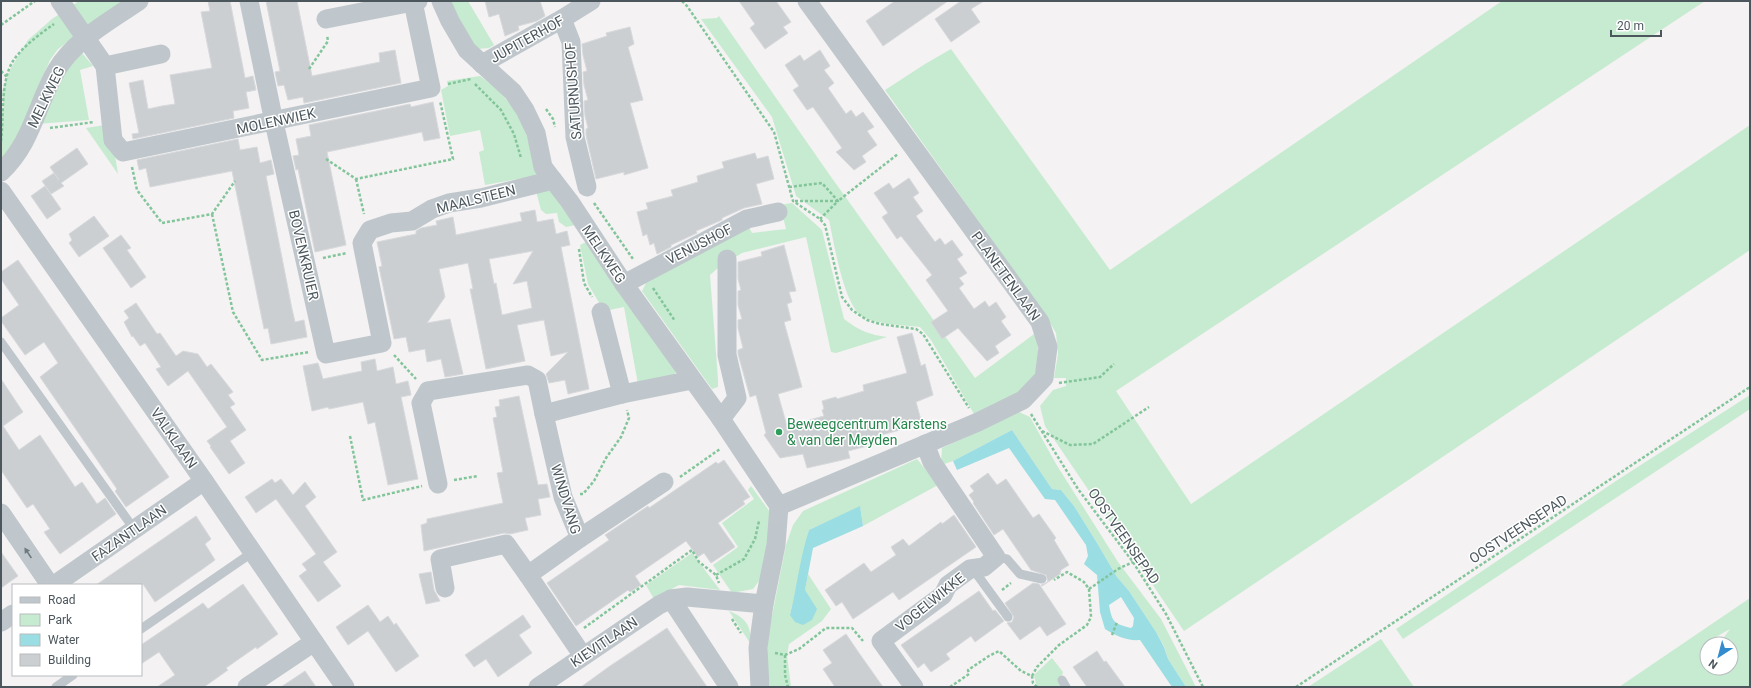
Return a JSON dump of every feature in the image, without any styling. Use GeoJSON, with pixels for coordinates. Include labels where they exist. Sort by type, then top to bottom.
{"type":"FeatureCollection","features":[{"type":"Feature","properties":{"kind":"street","name":"MELKWEG"},"geometry":{"type":"LineString","coordinates":[[1,172],[10,164],[24,144],[56,71],[79,42],[139,1]]}},
{"type":"Feature","properties":{"kind":"street","name":"BOVENKRUIER"},"geometry":{"type":"LineString","coordinates":[[249,1],[274,122],[325,349]]}},
{"type":"Feature","properties":{"kind":"street","name":"MELKWEG"},"geometry":{"type":"LineString","coordinates":[[441,1],[450,21],[467,50],[513,92],[525,110],[536,133],[543,167],[570,202],[624,284],[721,419],[779,506]]}},
{"type":"Feature","properties":{"kind":"street","name":"JUPITERHOF"},"geometry":{"type":"LineString","coordinates":[[482,64],[591,1]]}},
{"type":"Feature","properties":{"kind":"street","name":"PLANETENLAAN"},"geometry":{"type":"LineString","coordinates":[[807,1],[1040,322],[1048,347],[1044,378]]}},
{"type":"Feature","properties":{"kind":"street","name":"MOLENWIEK"},"geometry":{"type":"LineString","coordinates":[[129,150],[274,122],[431,88],[415,2],[326,19]]}},
{"type":"Feature","properties":{"kind":"street"},"geometry":{"type":"LineString","coordinates":[[65,7],[105,66],[113,140],[123,152],[129,150]]}},
{"type":"Feature","properties":{"kind":"street","name":"SATURNUSHOF"},"geometry":{"type":"LineString","coordinates":[[562,19],[571,42],[575,137],[587,188]]}},
{"type":"Feature","properties":{"kind":"street"},"geometry":{"type":"LineString","coordinates":[[105,66],[161,54]]}},
{"type":"Feature","properties":{"kind":"street","name":"MAALSTEEN"},"geometry":{"type":"LineString","coordinates":[[364,242],[370,230],[391,223],[412,221],[432,208],[449,203],[481,198],[553,180]]}},
{"type":"Feature","properties":{"kind":"street","name":"VALKLAAN"},"geometry":{"type":"LineString","coordinates":[[1,191],[204,481],[345,687]]}},
{"type":"Feature","properties":{"kind":"street","name":"VENUSHOF"},"geometry":{"type":"LineString","coordinates":[[624,284],[747,219],[778,212]]}},
{"type":"Feature","properties":{"kind":"street"},"geometry":{"type":"LineString","coordinates":[[325,349],[326,354],[382,343],[364,242]]}},
{"type":"Feature","properties":{"kind":"street"},"geometry":{"type":"LineString","coordinates":[[721,419],[737,398],[727,355],[727,259]]}},
{"type":"Feature","properties":{"kind":"street"},"geometry":{"type":"LineString","coordinates":[[601,312],[622,394]]}},
{"type":"Feature","properties":{"kind":"street","name":"WINDVANG"},"geometry":{"type":"LineString","coordinates":[[428,391],[528,375],[537,380],[563,496],[580,538],[528,575]]}},
{"type":"Feature","properties":{"kind":"street"},"geometry":{"type":"LineString","coordinates":[[760,687],[758,648],[764,604],[776,545],[779,506],[978,422],[1023,400],[1044,378]]}},
{"type":"Feature","properties":{"kind":"street"},"geometry":{"type":"LineString","coordinates":[[544,414],[622,394],[692,380]]}},
{"type":"Feature","properties":{"kind":"street"},"geometry":{"type":"LineString","coordinates":[[428,391],[421,403],[438,483]]}},
{"type":"Feature","properties":{"kind":"street"},"geometry":{"type":"LineString","coordinates":[[925,444],[932,462],[996,557]]}},
{"type":"Feature","properties":{"kind":"street","name":"FAZANTLAAN"},"geometry":{"type":"LineString","coordinates":[[55,584],[204,481]]}},
{"type":"Feature","properties":{"kind":"street"},"geometry":{"type":"LineString","coordinates":[[580,538],[664,482]]}},
{"type":"Feature","properties":{"kind":"street"},"geometry":{"type":"LineString","coordinates":[[1,513],[49,584]]}},
{"type":"Feature","properties":{"kind":"street"},"geometry":{"type":"LineString","coordinates":[[445,588],[440,559],[506,544],[583,656]]}},
{"type":"Feature","properties":{"kind":"street","name":"VOGELWIKKE"},"geometry":{"type":"LineString","coordinates":[[914,687],[881,641],[943,595],[948,585],[970,569],[984,567],[996,557]]}},
{"type":"Feature","properties":{"kind":"street","name":"KIEVITLAAN"},"geometry":{"type":"LineString","coordinates":[[546,685],[583,656],[658,605],[671,599],[687,597],[764,604]]}},
{"type":"Feature","properties":{"kind":"street"},"geometry":{"type":"LineString","coordinates":[[671,599],[729,687]]}},
{"type":"Feature","properties":{"kind":"street"},"geometry":{"type":"LineString","coordinates":[[1,622],[12,615]]}},
{"type":"Feature","properties":{"kind":"street"},"geometry":{"type":"LineString","coordinates":[[247,687],[314,642]]}},
{"type":"Feature","properties":{"kind":"lane"},"geometry":{"type":"LineString","coordinates":[[1,342],[134,529]]}},
{"type":"Feature","properties":{"kind":"lane"},"geometry":{"type":"LineString","coordinates":[[142,628],[253,552]]}},
{"type":"Feature","properties":{"kind":"lane"},"geometry":{"type":"LineString","coordinates":[[996,557],[1008,559],[1020,574],[1042,579]]}},
{"type":"Feature","properties":{"kind":"lane"},"geometry":{"type":"LineString","coordinates":[[973,569],[1008,617]]}},
{"type":"Feature","properties":{"kind":"lane"},"geometry":{"type":"LineString","coordinates":[[56,687],[72,676]]}},
{"type":"Feature","properties":{"kind":"path"},"geometry":{"type":"LineString","coordinates":[[1,25],[35,1]]}},
{"type":"Feature","properties":{"kind":"path"},"geometry":{"type":"LineString","coordinates":[[682,1],[687,6],[774,132],[793,200],[820,219],[825,225],[842,296],[852,310],[867,320],[880,324],[916,329],[923,334],[978,422]]}},
{"type":"Feature","properties":{"kind":"path"},"geometry":{"type":"LineString","coordinates":[[1,141],[5,86],[12,62],[65,7]]}},
{"type":"Feature","properties":{"kind":"path"},"geometry":{"type":"LineString","coordinates":[[309,69],[328,40],[323,20],[326,19]]}},
{"type":"Feature","properties":{"kind":"path"},"geometry":{"type":"LineString","coordinates":[[1,71],[7,77]]}},
{"type":"Feature","properties":{"kind":"path"},"geometry":{"type":"LineString","coordinates":[[444,84],[471,79],[501,110],[514,134],[530,186]]}},
{"type":"Feature","properties":{"kind":"path"},"geometry":{"type":"LineString","coordinates":[[326,159],[356,179],[453,159],[440,100]]}},
{"type":"Feature","properties":{"kind":"path"},"geometry":{"type":"LineString","coordinates":[[30,130],[111,120]]}},
{"type":"Feature","properties":{"kind":"path"},"geometry":{"type":"LineString","coordinates":[[820,219],[838,201],[911,144]]}},
{"type":"Feature","properties":{"kind":"path"},"geometry":{"type":"LineString","coordinates":[[129,150],[137,190],[162,223],[212,214]]}},
{"type":"Feature","properties":{"kind":"path"},"geometry":{"type":"LineString","coordinates":[[306,262],[364,242],[356,179]]}},
{"type":"Feature","properties":{"kind":"path"},"geometry":{"type":"LineString","coordinates":[[234,181],[212,214],[233,312],[262,360],[325,349]]}},
{"type":"Feature","properties":{"kind":"path"},"geometry":{"type":"LineString","coordinates":[[789,186],[822,183],[838,201]]}},
{"type":"Feature","properties":{"kind":"path"},"geometry":{"type":"LineString","coordinates":[[793,200],[838,201]]}},
{"type":"Feature","properties":{"kind":"path"},"geometry":{"type":"LineString","coordinates":[[586,228],[577,234],[584,283],[601,312]]}},
{"type":"Feature","properties":{"kind":"path"},"geometry":{"type":"LineString","coordinates":[[382,343],[428,391]]}},
{"type":"Feature","properties":{"kind":"path"},"geometry":{"type":"LineString","coordinates":[[1044,378],[1050,384],[1100,377],[1114,364]]}},
{"type":"Feature","properties":{"kind":"path","name":"OOSTVEENSEPAD"},"geometry":{"type":"LineString","coordinates":[[1296,687],[1750,388]]}},
{"type":"Feature","properties":{"kind":"path"},"geometry":{"type":"LineString","coordinates":[[563,496],[583,494],[594,481],[606,458],[621,437],[629,418],[622,394]]}},
{"type":"Feature","properties":{"kind":"path","name":"OOSTVEENSEPAD"},"geometry":{"type":"LineString","coordinates":[[1023,400],[1078,489],[1133,562],[1166,614],[1203,687]]}},
{"type":"Feature","properties":{"kind":"path"},"geometry":{"type":"LineString","coordinates":[[1042,431],[1070,444],[1093,444],[1149,408]]}},
{"type":"Feature","properties":{"kind":"path"},"geometry":{"type":"LineString","coordinates":[[350,436],[363,500],[438,483],[478,476]]}},
{"type":"Feature","properties":{"kind":"path"},"geometry":{"type":"LineString","coordinates":[[664,482],[667,487],[733,439]]}},
{"type":"Feature","properties":{"kind":"path"},"geometry":{"type":"LineString","coordinates":[[716,575],[744,559],[755,539],[758,523],[768,509],[779,506]]}},
{"type":"Feature","properties":{"kind":"path"},"geometry":{"type":"LineString","coordinates":[[1090,588],[1118,569],[1133,562]]}},
{"type":"Feature","properties":{"kind":"path"},"geometry":{"type":"LineString","coordinates":[[1037,687],[1033,683],[1032,676],[1037,667],[1059,645],[1087,625],[1091,617],[1090,588],[1084,582],[1067,572],[1056,581],[1042,579]]}},
{"type":"Feature","properties":{"kind":"path"},"geometry":{"type":"LineString","coordinates":[[993,596],[1016,580],[1020,574]]}},
{"type":"Feature","properties":{"kind":"path"},"geometry":{"type":"LineString","coordinates":[[1112,634],[1117,622]]}},
{"type":"Feature","properties":{"kind":"path"},"geometry":{"type":"LineString","coordinates":[[950,687],[969,674],[968,670],[999,651],[1021,670],[1032,676]]}},
{"type":"Feature","properties":{"kind":"path"},"geometry":{"type":"LineString","coordinates":[[785,655],[785,675],[788,687]]}},
{"type":"Feature","properties":{"kind":"green space"},"geometry":{"type":"Polygon","coordinates":[[[79,1],[123,1],[58,49],[50,60],[27,120],[1,165],[1,109],[4,110],[2,91],[11,68],[28,40],[52,19],[79,1]]]}},
{"type":"Feature","properties":{"kind":"green space"},"geometry":{"type":"Polygon","coordinates":[[[447,1],[468,1],[494,45],[489,48],[477,49],[447,1]]]}},
{"type":"Feature","properties":{"kind":"green space"},"geometry":{"type":"Polygon","coordinates":[[[1502,1],[1705,1],[1116,391],[1191,504],[1750,125],[1750,250],[1184,631],[1045,426],[1040,406],[1053,390],[1066,386],[1066,378],[1054,378],[1058,354],[1056,333],[1046,316],[885,90],[951,49],[1110,270],[1502,1]]]}},
{"type":"Feature","properties":{"kind":"green space"},"geometry":{"type":"Polygon","coordinates":[[[719,16],[829,174],[975,378],[1034,334],[1037,338],[1039,358],[1034,377],[1024,390],[974,414],[931,340],[920,327],[878,322],[865,318],[858,312],[851,302],[841,274],[829,220],[796,196],[772,117],[701,19],[717,18],[719,16]]]}},
{"type":"Feature","properties":{"kind":"green space"},"geometry":{"type":"Polygon","coordinates":[[[82,53],[93,66],[80,70],[89,120],[37,124],[69,61],[82,53]]]}},
{"type":"Feature","properties":{"kind":"green space"},"geometry":{"type":"Polygon","coordinates":[[[480,76],[494,87],[513,108],[526,133],[539,177],[523,178],[485,185],[479,152],[484,150],[480,130],[450,136],[441,90],[448,86],[447,81],[480,76]]]}},
{"type":"Feature","properties":{"kind":"green space"},"geometry":{"type":"Polygon","coordinates":[[[105,125],[114,149],[118,174],[86,128],[105,125]]]}},
{"type":"Feature","properties":{"kind":"green space"},"geometry":{"type":"Polygon","coordinates":[[[536,191],[552,191],[576,225],[566,227],[559,222],[557,213],[546,214],[541,210],[536,191]]]}},
{"type":"Feature","properties":{"kind":"green space"},"geometry":{"type":"Polygon","coordinates":[[[792,203],[822,230],[844,319],[864,331],[887,337],[836,353],[831,352],[806,237],[742,253],[718,268],[710,275],[718,379],[718,387],[712,389],[642,291],[646,283],[747,224],[752,233],[786,229],[780,205],[792,203]]]}},
{"type":"Feature","properties":{"kind":"green space"},"geometry":{"type":"Polygon","coordinates":[[[588,241],[676,372],[672,378],[638,384],[624,307],[604,311],[588,284],[580,245],[588,241]]]}},
{"type":"Feature","properties":{"kind":"green space"},"geometry":{"type":"Polygon","coordinates":[[[1750,395],[1750,409],[1403,639],[1396,629],[1619,479],[1750,395]]]}},
{"type":"Feature","properties":{"kind":"green space"},"geometry":{"type":"Polygon","coordinates":[[[1019,412],[1030,417],[1056,464],[1118,562],[1161,619],[1196,687],[1186,687],[1168,659],[1164,646],[1156,632],[1129,591],[1117,577],[1074,506],[1061,490],[1052,489],[1012,430],[953,461],[941,465],[942,448],[1019,412]]]}},
{"type":"Feature","properties":{"kind":"green space"},"geometry":{"type":"Polygon","coordinates":[[[917,459],[938,485],[863,526],[860,507],[809,530],[790,615],[805,590],[808,574],[831,609],[822,621],[789,644],[787,655],[791,687],[770,687],[766,662],[769,631],[786,545],[793,525],[803,511],[917,459]]]}},
{"type":"Feature","properties":{"kind":"green space"},"geometry":{"type":"Polygon","coordinates":[[[751,486],[770,512],[770,532],[762,577],[753,589],[732,593],[713,565],[738,547],[722,523],[754,499],[748,490],[751,486]]]}},
{"type":"Feature","properties":{"kind":"green space"},"geometry":{"type":"Polygon","coordinates":[[[692,553],[720,590],[679,585],[654,599],[646,585],[692,553]]]}},
{"type":"Feature","properties":{"kind":"green space"},"geometry":{"type":"Polygon","coordinates":[[[1750,598],[1750,687],[1619,687],[1750,598]]]}},
{"type":"Feature","properties":{"kind":"green space"},"geometry":{"type":"Polygon","coordinates":[[[729,611],[735,613],[746,623],[750,632],[750,643],[729,611]]]}},
{"type":"Feature","properties":{"kind":"green space"},"geometry":{"type":"Polygon","coordinates":[[[1381,639],[1414,687],[1308,687],[1381,639]]]}},
{"type":"Feature","properties":{"kind":"green space"},"geometry":{"type":"Polygon","coordinates":[[[1052,658],[1063,672],[1060,682],[1062,687],[1038,687],[1034,675],[1052,658]]]}},
{"type":"Feature","properties":{"kind":"water"},"geometry":{"type":"Polygon","coordinates":[[[1012,430],[1052,489],[1061,490],[1074,506],[1117,577],[1129,591],[1156,632],[1164,647],[1168,659],[1186,687],[1172,687],[1140,640],[1122,638],[1105,629],[1100,612],[1097,575],[1084,564],[1088,556],[1086,545],[1055,500],[1045,499],[1009,448],[957,470],[953,461],[1012,430]],[[1121,597],[1109,605],[1111,615],[1117,623],[1131,628],[1133,626],[1134,618],[1121,597]]]}},
{"type":"Feature","properties":{"kind":"water"},"geometry":{"type":"Polygon","coordinates":[[[860,506],[863,526],[813,548],[805,590],[817,609],[812,620],[803,625],[795,622],[790,615],[803,551],[809,530],[860,506]]]}},
{"type":"Feature","properties":{"kind":"building"},"geometry":{"type":"Polygon","coordinates":[[[208,1],[230,1],[245,78],[253,76],[256,90],[246,92],[249,108],[233,111],[234,118],[133,139],[132,134],[139,133],[129,83],[143,80],[148,109],[175,104],[170,75],[212,68],[201,12],[210,11],[208,1]]]}},
{"type":"Feature","properties":{"kind":"building"},"geometry":{"type":"Polygon","coordinates":[[[266,1],[297,1],[312,76],[380,62],[379,53],[395,50],[401,83],[304,103],[303,97],[288,100],[284,85],[278,86],[275,72],[280,71],[266,1]]]}},
{"type":"Feature","properties":{"kind":"building"},"geometry":{"type":"Polygon","coordinates":[[[485,1],[540,1],[545,16],[537,21],[518,26],[519,30],[505,36],[499,14],[489,17],[485,1]]]}},
{"type":"Feature","properties":{"kind":"building"},"geometry":{"type":"Polygon","coordinates":[[[739,1],[776,1],[791,22],[783,27],[788,33],[765,49],[750,28],[755,24],[739,1]]]}},
{"type":"Feature","properties":{"kind":"building"},"geometry":{"type":"Polygon","coordinates":[[[895,1],[948,1],[883,46],[866,21],[895,1]]]}},
{"type":"Feature","properties":{"kind":"building"},"geometry":{"type":"Polygon","coordinates":[[[961,1],[984,1],[971,9],[980,22],[951,42],[935,19],[961,1]]]}},
{"type":"Feature","properties":{"kind":"building"},"geometry":{"type":"Polygon","coordinates":[[[630,27],[634,44],[628,47],[643,100],[630,103],[648,168],[624,175],[624,172],[596,179],[586,135],[586,129],[588,128],[585,116],[584,101],[588,100],[584,85],[583,72],[587,71],[582,44],[607,36],[606,33],[630,27]]]}},
{"type":"Feature","properties":{"kind":"building"},"geometry":{"type":"Polygon","coordinates":[[[820,50],[830,66],[824,70],[834,83],[828,88],[846,114],[851,110],[856,117],[863,112],[874,127],[867,131],[877,145],[862,156],[866,162],[854,170],[836,152],[842,148],[813,107],[807,110],[793,90],[799,86],[785,65],[800,55],[804,61],[820,50]]]}},
{"type":"Feature","properties":{"kind":"building"},"geometry":{"type":"Polygon","coordinates":[[[433,102],[440,138],[424,141],[422,132],[327,152],[346,245],[315,252],[298,169],[296,170],[293,156],[299,155],[296,139],[311,136],[309,125],[410,104],[411,107],[433,102]]]}},
{"type":"Feature","properties":{"kind":"building"},"geometry":{"type":"Polygon","coordinates":[[[238,139],[240,150],[257,147],[260,163],[271,160],[274,174],[266,176],[292,309],[295,322],[304,320],[307,337],[271,344],[268,328],[264,329],[232,171],[150,187],[146,168],[139,170],[137,160],[238,139]]]}},
{"type":"Feature","properties":{"kind":"building"},"geometry":{"type":"Polygon","coordinates":[[[77,148],[88,164],[61,183],[64,186],[51,194],[42,181],[54,173],[59,180],[50,167],[77,148]]]}},
{"type":"Feature","properties":{"kind":"building"},"geometry":{"type":"Polygon","coordinates":[[[755,153],[757,159],[768,156],[774,179],[756,184],[762,204],[744,208],[722,218],[722,220],[696,231],[697,233],[671,245],[671,247],[657,254],[654,243],[650,245],[647,234],[643,236],[637,212],[648,209],[646,203],[673,196],[671,190],[698,182],[697,176],[724,168],[722,162],[755,153]]]}},
{"type":"Feature","properties":{"kind":"building"},"geometry":{"type":"Polygon","coordinates":[[[909,178],[919,193],[913,197],[923,211],[916,216],[935,242],[940,238],[945,245],[952,240],[963,255],[957,259],[967,273],[959,278],[964,284],[959,288],[974,309],[985,301],[989,307],[996,302],[1006,317],[1001,321],[1011,335],[995,346],[999,353],[987,361],[958,328],[942,339],[931,322],[948,311],[926,280],[932,275],[901,236],[897,239],[882,217],[888,213],[874,193],[889,183],[893,189],[909,178]]]}},
{"type":"Feature","properties":{"kind":"building"},"geometry":{"type":"Polygon","coordinates":[[[45,186],[61,209],[47,219],[31,196],[45,186]]]}},
{"type":"Feature","properties":{"kind":"building"},"geometry":{"type":"Polygon","coordinates":[[[535,210],[537,222],[553,219],[556,234],[567,231],[570,245],[561,247],[589,389],[568,394],[565,380],[549,383],[546,374],[568,352],[551,356],[544,320],[517,325],[525,361],[486,369],[470,289],[473,289],[468,263],[439,269],[445,297],[427,323],[450,319],[463,374],[445,377],[441,359],[427,362],[425,349],[409,352],[406,337],[394,339],[379,267],[382,266],[377,242],[416,234],[416,231],[421,228],[437,225],[436,221],[453,217],[456,235],[522,221],[520,213],[535,210]],[[533,251],[489,259],[494,284],[496,283],[502,315],[532,308],[527,281],[513,284],[533,251]]]}},
{"type":"Feature","properties":{"kind":"building"},"geometry":{"type":"Polygon","coordinates":[[[94,216],[109,236],[79,257],[69,243],[72,240],[69,234],[94,216]]]}},
{"type":"Feature","properties":{"kind":"building"},"geometry":{"type":"Polygon","coordinates":[[[121,235],[131,248],[127,250],[146,277],[131,288],[103,248],[121,235]]]}},
{"type":"Feature","properties":{"kind":"building"},"geometry":{"type":"Polygon","coordinates":[[[784,245],[796,291],[789,292],[792,302],[787,304],[791,320],[784,322],[802,387],[778,394],[787,426],[824,416],[822,401],[836,397],[837,399],[864,391],[863,385],[907,373],[897,337],[912,333],[921,366],[925,364],[933,395],[916,402],[922,424],[874,437],[875,444],[848,451],[850,458],[838,461],[807,468],[803,454],[780,458],[764,435],[766,433],[756,395],[750,397],[738,354],[738,350],[743,348],[738,328],[738,320],[742,319],[738,305],[738,291],[741,290],[738,279],[738,262],[762,256],[761,252],[784,245]]]}},
{"type":"Feature","properties":{"kind":"building"},"geometry":{"type":"Polygon","coordinates":[[[18,260],[169,477],[126,507],[115,491],[117,489],[40,377],[58,363],[44,342],[25,355],[1,321],[1,318],[19,305],[1,279],[1,272],[18,260]]]}},
{"type":"Feature","properties":{"kind":"building"},"geometry":{"type":"Polygon","coordinates":[[[136,303],[157,334],[160,333],[176,356],[183,351],[198,354],[207,367],[211,364],[233,392],[228,395],[235,404],[230,407],[246,430],[230,441],[245,463],[229,474],[207,441],[227,427],[188,371],[168,386],[156,369],[161,367],[145,343],[140,346],[133,336],[132,337],[124,322],[129,318],[124,311],[136,303]]]}},
{"type":"Feature","properties":{"kind":"building"},"geometry":{"type":"Polygon","coordinates":[[[375,359],[377,371],[393,367],[396,384],[408,381],[411,395],[401,397],[418,479],[388,485],[375,422],[368,424],[363,402],[312,411],[303,366],[318,363],[323,379],[362,371],[361,362],[375,359]]]}},
{"type":"Feature","properties":{"kind":"building"},"geometry":{"type":"Polygon","coordinates":[[[1,379],[23,412],[3,426],[19,450],[40,435],[75,487],[82,482],[97,504],[105,498],[116,514],[60,554],[44,532],[50,529],[33,504],[27,508],[1,470],[1,379]]]}},
{"type":"Feature","properties":{"kind":"building"},"geometry":{"type":"Polygon","coordinates":[[[519,396],[538,485],[547,484],[550,497],[538,499],[541,515],[525,518],[528,530],[510,534],[504,533],[424,551],[421,525],[427,523],[427,519],[503,503],[497,473],[503,472],[493,418],[497,417],[495,407],[500,406],[499,400],[519,396]]]}},
{"type":"Feature","properties":{"kind":"building"},"geometry":{"type":"Polygon","coordinates":[[[724,460],[750,497],[743,501],[745,504],[718,523],[735,547],[711,563],[704,553],[698,557],[686,541],[635,576],[641,585],[630,592],[628,590],[576,626],[547,583],[609,540],[605,535],[648,506],[649,508],[716,462],[718,464],[724,460]]]}},
{"type":"Feature","properties":{"kind":"building"},"geometry":{"type":"Polygon","coordinates":[[[988,473],[997,485],[1006,479],[1033,518],[1039,514],[1056,538],[1054,540],[1069,565],[1061,570],[1060,574],[1042,586],[1041,585],[1048,581],[1046,575],[1031,570],[1003,529],[994,535],[969,495],[974,491],[970,486],[988,473]]]}},
{"type":"Feature","properties":{"kind":"building"},"geometry":{"type":"Polygon","coordinates":[[[272,479],[275,483],[281,479],[293,495],[305,482],[316,497],[305,506],[337,552],[323,562],[341,586],[318,602],[299,576],[307,570],[302,564],[316,554],[276,499],[256,513],[245,497],[272,479]]]}},
{"type":"Feature","properties":{"kind":"building"},"geometry":{"type":"Polygon","coordinates":[[[954,515],[976,547],[899,600],[893,592],[853,619],[842,602],[836,606],[825,590],[864,563],[871,572],[896,555],[891,547],[903,539],[909,546],[941,522],[942,524],[954,515]]]}},
{"type":"Feature","properties":{"kind":"building"},"geometry":{"type":"Polygon","coordinates":[[[196,516],[211,539],[205,544],[215,560],[155,602],[143,584],[97,584],[196,516]]]}},
{"type":"Feature","properties":{"kind":"building"},"geometry":{"type":"Polygon","coordinates":[[[1,552],[18,576],[1,588],[1,552]]]}},
{"type":"Feature","properties":{"kind":"building"},"geometry":{"type":"Polygon","coordinates":[[[431,572],[434,590],[440,601],[426,604],[419,574],[431,572]]]}},
{"type":"Feature","properties":{"kind":"building"},"geometry":{"type":"Polygon","coordinates":[[[1033,583],[1039,584],[1066,624],[1047,636],[1040,626],[1020,640],[1007,623],[1012,622],[1014,617],[1005,603],[1033,583]]]}},
{"type":"Feature","properties":{"kind":"building"},"geometry":{"type":"Polygon","coordinates":[[[243,584],[278,634],[226,668],[228,670],[204,687],[157,687],[175,675],[159,652],[142,663],[142,644],[203,603],[208,609],[243,584]]]}},
{"type":"Feature","properties":{"kind":"building"},"geometry":{"type":"Polygon","coordinates":[[[979,591],[993,611],[995,610],[1004,621],[975,642],[971,636],[946,654],[950,659],[931,672],[924,663],[918,668],[901,645],[979,591]]]}},
{"type":"Feature","properties":{"kind":"building"},"geometry":{"type":"Polygon","coordinates":[[[368,605],[380,622],[388,616],[394,625],[396,623],[419,656],[396,672],[368,631],[348,645],[336,627],[368,605]]]}},
{"type":"Feature","properties":{"kind":"building"},"geometry":{"type":"Polygon","coordinates":[[[523,615],[531,627],[519,635],[532,653],[498,677],[486,659],[474,667],[465,655],[523,615]]]}},
{"type":"Feature","properties":{"kind":"building"},"geometry":{"type":"Polygon","coordinates":[[[667,628],[707,687],[581,687],[610,666],[667,628]]]}},
{"type":"Feature","properties":{"kind":"building"},"geometry":{"type":"Polygon","coordinates":[[[846,634],[883,687],[835,687],[823,669],[832,663],[823,650],[846,634]]]}},
{"type":"Feature","properties":{"kind":"building"},"geometry":{"type":"Polygon","coordinates":[[[1097,651],[1104,662],[1106,661],[1125,687],[1087,687],[1073,667],[1097,651]]]}},
{"type":"Feature","properties":{"kind":"building"},"geometry":{"type":"Polygon","coordinates":[[[305,671],[316,687],[281,687],[305,671]]]}},
{"type":"Feature","properties":{"kind":"place","name":"Beweegcentrum Karstens & van der Meyden"},"geometry":{"type":"Point","coordinates":[779,432]}}]}
